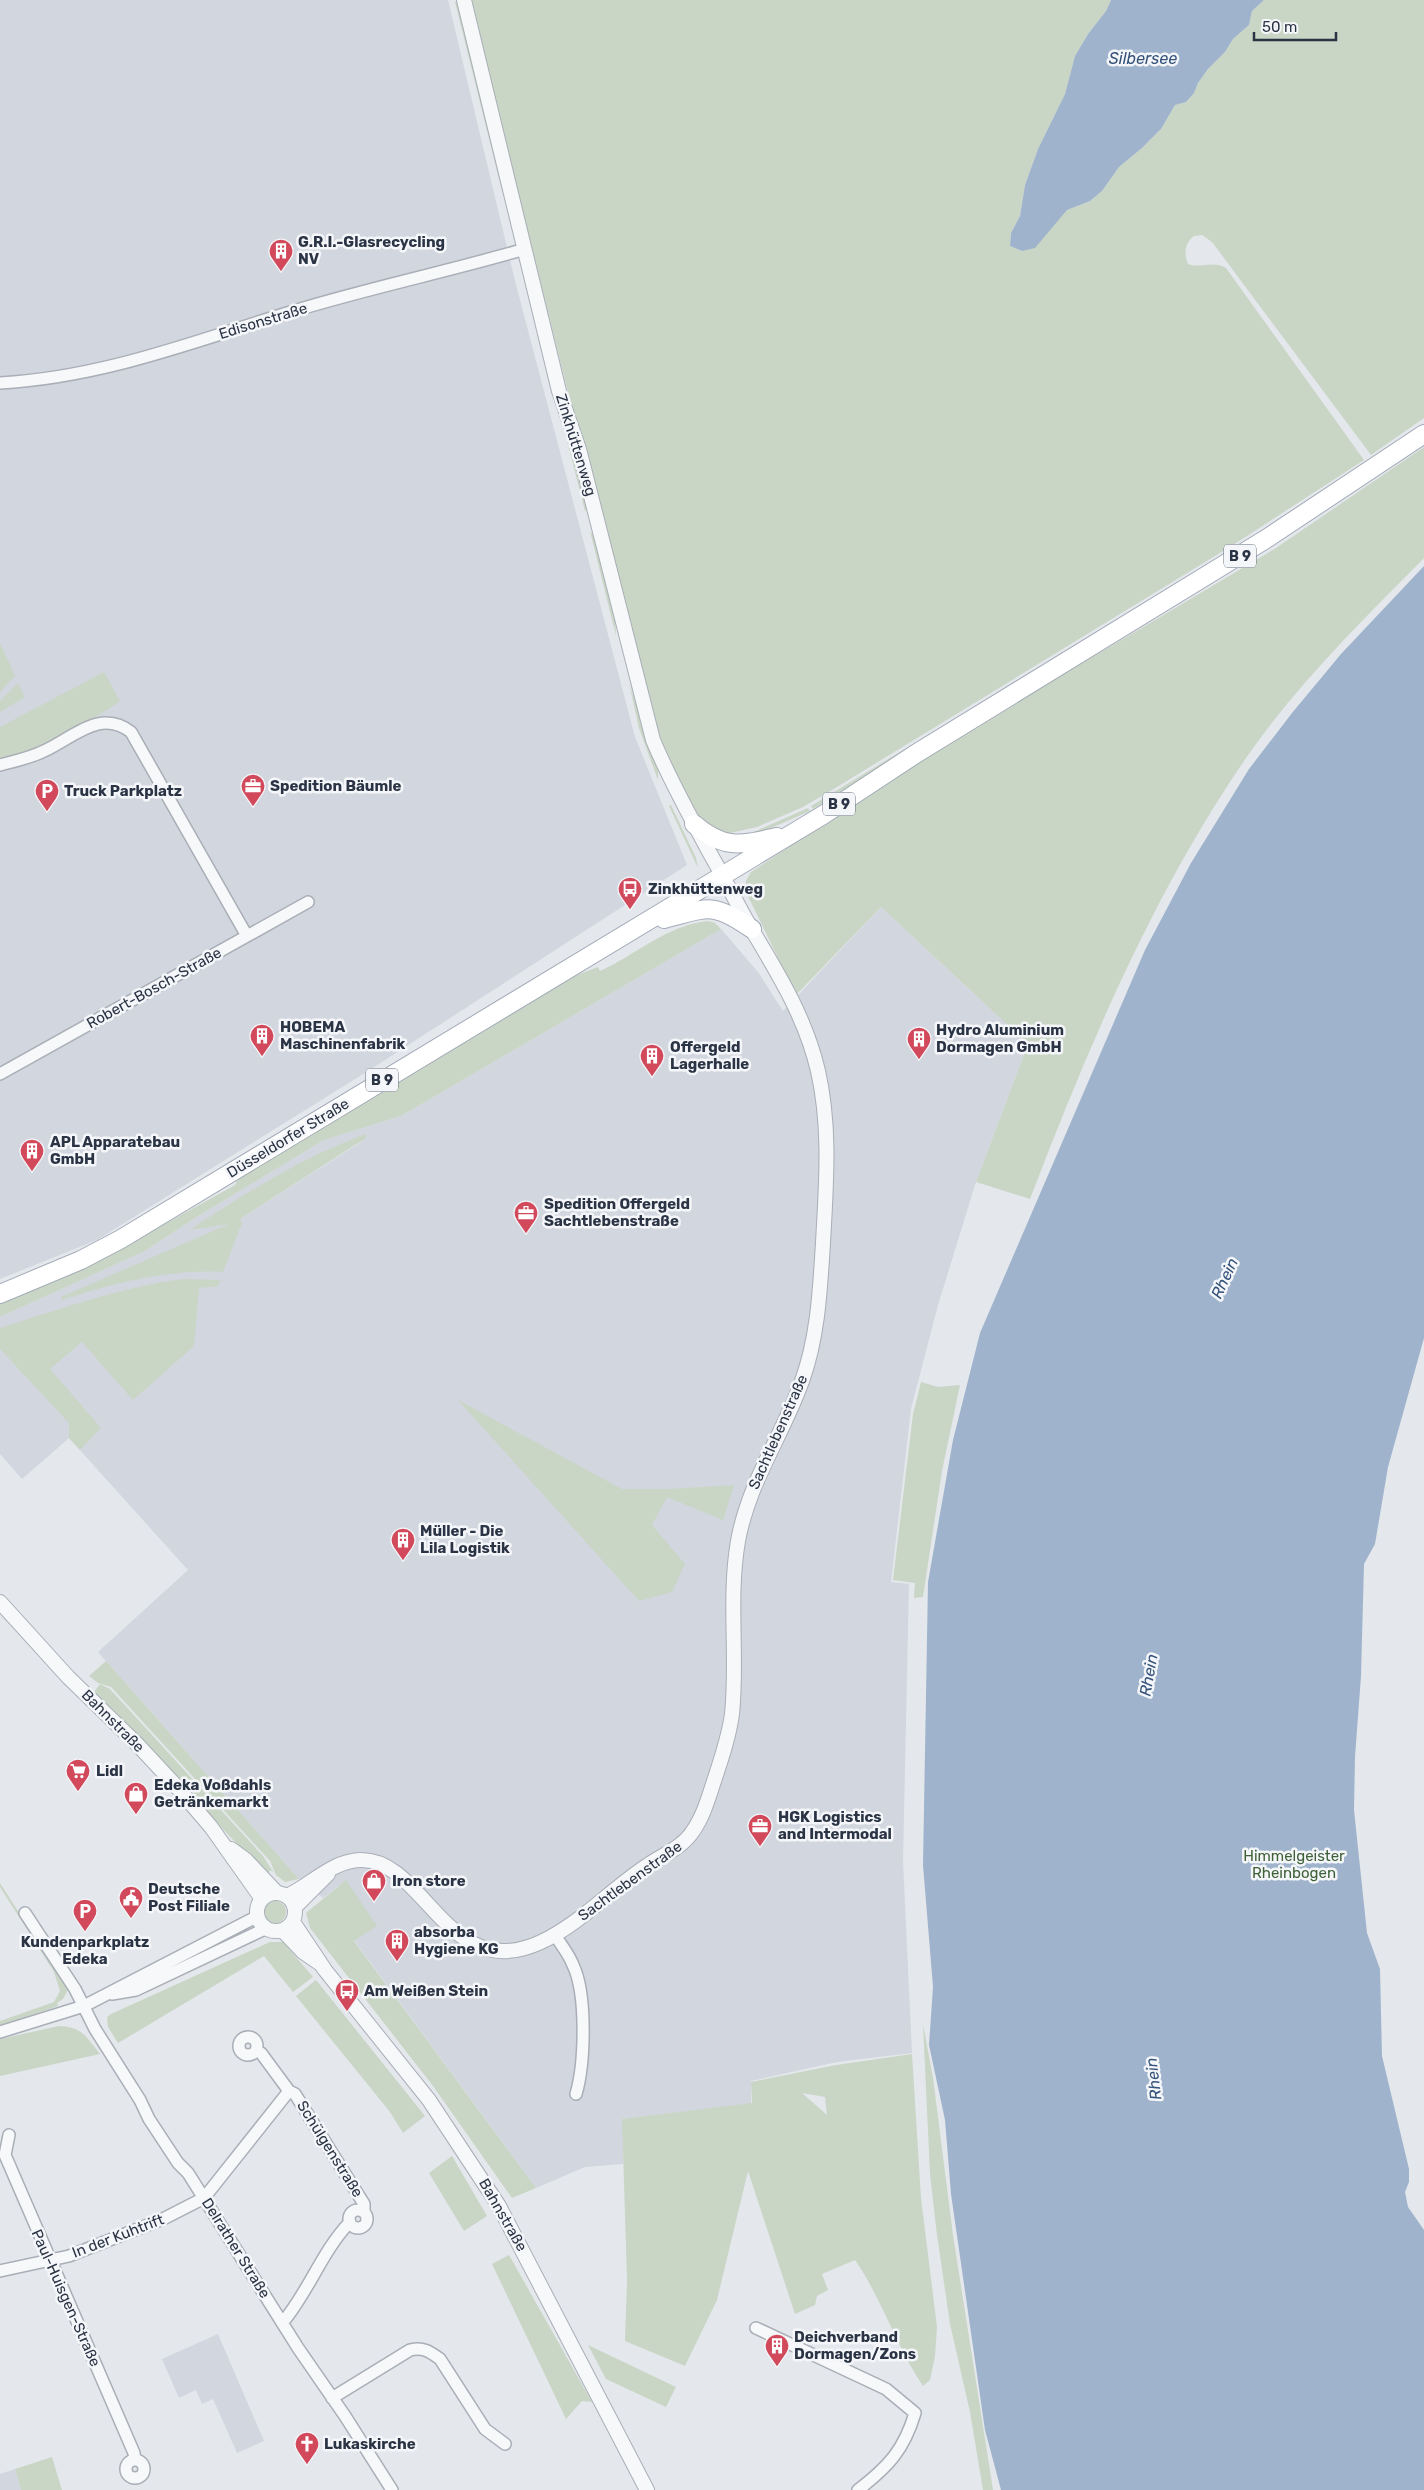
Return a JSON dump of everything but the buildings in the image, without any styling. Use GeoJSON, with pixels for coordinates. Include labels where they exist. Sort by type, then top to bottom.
{"type":"FeatureCollection","features":[{"type":"Feature","properties":{"kind":"main road","name":"B 9"},"geometry":{"type":"LineString","coordinates":[[723,876],[917,753],[1266,539],[1424,434]]}},
{"type":"Feature","properties":{"kind":"main road"},"geometry":{"type":"LineString","coordinates":[[694,824],[706,835],[730,844],[754,842],[792,833]]}},
{"type":"Feature","properties":{"kind":"main road","name":"Düsseldorfer Straße"},"geometry":{"type":"LineString","coordinates":[[0,1294],[81,1260],[121,1239],[537,986],[723,876]]}},
{"type":"Feature","properties":{"kind":"main road"},"geometry":{"type":"LineString","coordinates":[[644,924],[691,911],[711,909],[729,914],[752,929]]}},
{"type":"Feature","properties":{"kind":"street","name":"Zinkhüttenweg"},"geometry":{"type":"LineString","coordinates":[[464,0],[559,391],[579,449],[649,723],[666,772],[723,876]]}},
{"type":"Feature","properties":{"kind":"street","name":"Edisonstraße"},"geometry":{"type":"LineString","coordinates":[[0,383],[54,379],[127,363],[307,307],[525,249]]}},
{"type":"Feature","properties":{"kind":"street"},"geometry":{"type":"LineString","coordinates":[[0,765],[37,754],[88,726],[101,722],[122,724],[131,732],[247,936]]}},
{"type":"Feature","properties":{"kind":"street","name":"Sachtlebenstraße"},"geometry":{"type":"LineString","coordinates":[[286,1898],[318,1886],[331,1871],[354,1860],[374,1861],[388,1866],[400,1876],[443,1922],[482,1946],[499,1950],[517,1949],[535,1945],[555,1935],[649,1864],[682,1844],[692,1834],[702,1814],[726,1745],[732,1715],[734,1569],[744,1516],[764,1462],[796,1399],[813,1345],[819,1299],[827,1173],[825,1106],[818,1068],[805,1026],[787,987],[723,876]]}},
{"type":"Feature","properties":{"kind":"street","name":"Robert-Bosch-Straße"},"geometry":{"type":"LineString","coordinates":[[0,1074],[308,902]]}},
{"type":"Feature","properties":{"kind":"street","name":"Bahnstraße"},"geometry":{"type":"LineString","coordinates":[[0,1602],[68,1677],[137,1744],[223,1842],[262,1899]]}},
{"type":"Feature","properties":{"kind":"street","name":"Bahnstraße"},"geometry":{"type":"LineString","coordinates":[[223,1842],[246,1860],[286,1898]]}},
{"type":"Feature","properties":{"kind":"street"},"geometry":{"type":"LineString","coordinates":[[103,1996],[136,1990],[267,1928],[287,1926],[286,1898],[268,1894],[262,1899],[258,1909],[258,1916],[261,1923],[267,1928]]}},
{"type":"Feature","properties":{"kind":"street","name":"Delrather Straße"},"geometry":{"type":"LineString","coordinates":[[25,1913],[84,2006],[95,2029],[140,2100],[148,2119],[204,2198],[392,2490]]}},
{"type":"Feature","properties":{"kind":"street"},"geometry":{"type":"LineString","coordinates":[[0,2032],[84,2006],[258,1916]]}},
{"type":"Feature","properties":{"kind":"street","name":"Bahnstraße"},"geometry":{"type":"LineString","coordinates":[[287,1926],[303,1952],[321,1964],[429,2100],[499,2206],[647,2490]]}},
{"type":"Feature","properties":{"kind":"street"},"geometry":{"type":"LineString","coordinates":[[555,1935],[573,1965],[581,1990],[582,2075],[576,2094]]}},
{"type":"Feature","properties":{"kind":"street","name":"Schülgenstraße"},"geometry":{"type":"LineString","coordinates":[[256,2051],[261,2053],[288,2091],[295,2094],[364,2204],[364,2212],[359,2210],[353,2211],[350,2216],[350,2222],[339,2234],[294,2309],[283,2322]]}},
{"type":"Feature","properties":{"kind":"street","name":"Schülgenstraße"},"geometry":{"type":"LineString","coordinates":[[204,2198],[288,2091]]}},
{"type":"Feature","properties":{"kind":"street","name":"Paul-Huisgen-Straße"},"geometry":{"type":"LineString","coordinates":[[9,2136],[5,2156],[134,2453],[134,2460]]}},
{"type":"Feature","properties":{"kind":"street","name":"In der Kuhtrift"},"geometry":{"type":"LineString","coordinates":[[0,2270],[69,2256],[163,2219],[204,2198]]}},
{"type":"Feature","properties":{"kind":"street"},"geometry":{"type":"LineString","coordinates":[[756,2328],[886,2389],[915,2413],[905,2442],[898,2454],[858,2490]]}},
{"type":"Feature","properties":{"kind":"street"},"geometry":{"type":"LineString","coordinates":[[332,2398],[410,2350],[420,2348],[429,2351],[440,2359],[485,2429],[505,2444]]}},
{"type":"Feature","properties":{"kind":"shaded area"},"geometry":{"type":"Polygon","coordinates":[[[0,0],[448,0],[515,281],[635,737],[687,865],[368,1071],[97,1240],[0,1279],[0,0]]]}},
{"type":"Feature","properties":{"kind":"shaded area"},"geometry":{"type":"Polygon","coordinates":[[[881,907],[1028,1044],[976,1182],[938,1305],[911,1409],[891,1582],[909,1584],[903,1861],[912,2053],[837,2062],[751,2081],[751,2104],[623,2119],[623,2164],[585,2167],[536,2188],[354,1940],[346,1880],[323,1898],[299,1879],[98,1652],[188,1570],[69,1438],[22,1479],[0,1454],[0,1317],[145,1251],[195,1218],[324,1140],[401,1116],[721,929],[758,972],[783,1011],[881,907]],[[366,1139],[191,1230],[240,1219],[366,1139]]]}},
{"type":"Feature","properties":{"kind":"shaded area"},"geometry":{"type":"Polygon","coordinates":[[[218,2334],[264,2441],[237,2453],[213,2399],[202,2404],[196,2390],[179,2398],[162,2359],[218,2334]]]}},
{"type":"Feature","properties":{"kind":"shaded area"},"geometry":{"type":"Polygon","coordinates":[[[15,2469],[21,2490],[0,2490],[0,2474],[15,2469]]]}},
{"type":"Feature","properties":{"kind":"green space"},"geometry":{"type":"Polygon","coordinates":[[[470,0],[1111,0],[1106,11],[1088,34],[1075,56],[1065,94],[1038,149],[1025,185],[1020,216],[1011,233],[1010,246],[1022,251],[1067,210],[1090,201],[1102,191],[1119,167],[1161,129],[1175,105],[1186,102],[1194,93],[1198,83],[1208,69],[1225,52],[1233,39],[1249,25],[1252,11],[1264,0],[1424,0],[1424,418],[1371,455],[1212,242],[1202,235],[1194,236],[1188,242],[1186,249],[1188,264],[1198,266],[1217,265],[1226,268],[1364,460],[1233,545],[837,787],[803,807],[757,827],[730,833],[728,838],[707,826],[700,818],[679,784],[659,740],[654,712],[571,404],[470,0]]]}},
{"type":"Feature","properties":{"kind":"green space"},"geometry":{"type":"Polygon","coordinates":[[[455,2],[460,8],[506,207],[455,2]]]}},
{"type":"Feature","properties":{"kind":"green space"},"geometry":{"type":"Polygon","coordinates":[[[564,429],[572,447],[588,507],[585,511],[564,429]]]}},
{"type":"Feature","properties":{"kind":"green space"},"geometry":{"type":"Polygon","coordinates":[[[1424,447],[1424,558],[1328,657],[1283,709],[1242,764],[1209,814],[1150,920],[1124,975],[1098,1031],[1030,1199],[976,1182],[1028,1044],[881,907],[796,995],[745,890],[746,881],[751,872],[931,753],[1276,548],[1424,447]]]}},
{"type":"Feature","properties":{"kind":"green space"},"geometry":{"type":"Polygon","coordinates":[[[590,531],[596,540],[615,617],[616,636],[590,531]]]}},
{"type":"Feature","properties":{"kind":"green space"},"geometry":{"type":"Polygon","coordinates":[[[1238,546],[813,809],[811,806],[1238,546]]]}},
{"type":"Feature","properties":{"kind":"green space"},"geometry":{"type":"Polygon","coordinates":[[[0,643],[15,676],[0,692],[0,643]]]}},
{"type":"Feature","properties":{"kind":"green space"},"geometry":{"type":"Polygon","coordinates":[[[104,672],[120,701],[62,736],[0,761],[0,727],[104,672]]]}},
{"type":"Feature","properties":{"kind":"green space"},"geometry":{"type":"Polygon","coordinates":[[[18,683],[25,697],[0,712],[0,701],[18,683]]]}},
{"type":"Feature","properties":{"kind":"green space"},"geometry":{"type":"Polygon","coordinates":[[[629,683],[658,771],[658,780],[639,728],[629,683]]]}},
{"type":"Feature","properties":{"kind":"green space"},"geometry":{"type":"Polygon","coordinates":[[[671,805],[696,858],[698,868],[669,806],[671,805]]]}},
{"type":"Feature","properties":{"kind":"green space"},"geometry":{"type":"Polygon","coordinates":[[[808,808],[810,811],[755,835],[749,834],[808,808]]]}},
{"type":"Feature","properties":{"kind":"green space"},"geometry":{"type":"Polygon","coordinates":[[[708,921],[715,923],[721,929],[401,1116],[324,1140],[195,1218],[145,1251],[0,1317],[0,1304],[111,1254],[235,1185],[240,1175],[551,985],[598,967],[600,971],[665,934],[679,928],[708,921]]]}},
{"type":"Feature","properties":{"kind":"green space"},"geometry":{"type":"Polygon","coordinates":[[[365,1134],[366,1138],[240,1219],[242,1223],[223,1272],[182,1273],[141,1278],[62,1300],[61,1297],[229,1224],[190,1230],[274,1177],[342,1143],[365,1134]]]}},
{"type":"Feature","properties":{"kind":"green space"},"geometry":{"type":"Polygon","coordinates":[[[184,1279],[220,1280],[218,1286],[199,1288],[194,1346],[133,1400],[82,1342],[50,1369],[101,1428],[80,1450],[69,1438],[69,1423],[0,1349],[0,1328],[114,1293],[184,1279]]]}},
{"type":"Feature","properties":{"kind":"green space"},"geometry":{"type":"Polygon","coordinates":[[[921,1382],[938,1387],[960,1385],[942,1471],[923,1597],[914,1598],[915,1583],[893,1580],[913,1414],[921,1382]]]}},
{"type":"Feature","properties":{"kind":"green space"},"geometry":{"type":"Polygon","coordinates":[[[458,1400],[622,1489],[670,1489],[734,1485],[723,1520],[667,1497],[652,1525],[685,1564],[672,1592],[639,1601],[458,1400]]]}},
{"type":"Feature","properties":{"kind":"green space"},"geometry":{"type":"Polygon","coordinates":[[[106,1661],[299,1879],[285,1882],[276,1875],[270,1861],[111,1687],[98,1683],[89,1676],[106,1661]]]}},
{"type":"Feature","properties":{"kind":"green space"},"geometry":{"type":"Polygon","coordinates":[[[100,1684],[110,1689],[263,1856],[274,1873],[270,1870],[268,1877],[94,1692],[100,1684]]]}},
{"type":"Feature","properties":{"kind":"green space"},"geometry":{"type":"Polygon","coordinates":[[[346,1880],[377,1926],[354,1941],[536,2188],[512,2198],[433,2086],[310,1928],[306,1913],[346,1880]]]}},
{"type":"Feature","properties":{"kind":"green space"},"geometry":{"type":"Polygon","coordinates":[[[0,1883],[68,1990],[63,1999],[57,2003],[58,2006],[0,2026],[0,2021],[54,2002],[60,1991],[54,1972],[0,1887],[0,1883]]]}},
{"type":"Feature","properties":{"kind":"green space"},"geometry":{"type":"Polygon","coordinates":[[[275,1901],[285,1908],[286,1912],[279,1922],[275,1923],[265,1916],[264,1912],[271,1902],[275,1901]]]}},
{"type":"Feature","properties":{"kind":"green space"},"geometry":{"type":"Polygon","coordinates":[[[270,1942],[283,1942],[313,1977],[293,1992],[264,1956],[118,2043],[108,2027],[107,2017],[111,2014],[270,1942]]]}},
{"type":"Feature","properties":{"kind":"green space"},"geometry":{"type":"Polygon","coordinates":[[[316,1980],[425,2116],[403,2133],[390,2112],[296,1996],[316,1980]]]}},
{"type":"Feature","properties":{"kind":"green space"},"geometry":{"type":"Polygon","coordinates":[[[923,2024],[933,2078],[953,2235],[993,2490],[983,2490],[970,2412],[950,2324],[930,2174],[923,2024]]]}},
{"type":"Feature","properties":{"kind":"green space"},"geometry":{"type":"Polygon","coordinates":[[[59,2026],[74,2028],[79,2031],[100,2054],[0,2076],[0,2039],[59,2026]]]}},
{"type":"Feature","properties":{"kind":"green space"},"geometry":{"type":"Polygon","coordinates":[[[912,2054],[921,2198],[937,2327],[935,2356],[930,2380],[923,2386],[913,2371],[865,2275],[855,2260],[822,2274],[828,2290],[817,2296],[815,2305],[795,2314],[748,2171],[717,2300],[685,2366],[625,2341],[627,2280],[622,2119],[752,2103],[751,2082],[836,2065],[912,2054]],[[802,2093],[827,2115],[825,2097],[802,2093]]]}},
{"type":"Feature","properties":{"kind":"green space"},"geometry":{"type":"Polygon","coordinates":[[[452,2156],[487,2216],[464,2231],[429,2173],[452,2156]]]}},
{"type":"Feature","properties":{"kind":"green space"},"geometry":{"type":"Polygon","coordinates":[[[509,2255],[592,2402],[582,2401],[566,2419],[492,2264],[509,2255]]]}},
{"type":"Feature","properties":{"kind":"green space"},"geometry":{"type":"Polygon","coordinates":[[[588,2345],[676,2387],[666,2407],[606,2379],[588,2345]]]}},
{"type":"Feature","properties":{"kind":"green space"},"geometry":{"type":"Polygon","coordinates":[[[52,2457],[62,2490],[21,2490],[15,2469],[52,2457]]]}},
{"type":"Feature","properties":{"kind":"water","name":"Silbersee"},"geometry":{"type":"Polygon","coordinates":[[[1111,0],[1264,0],[1252,11],[1249,25],[1233,39],[1225,52],[1208,69],[1198,83],[1194,93],[1186,102],[1175,105],[1161,129],[1119,167],[1102,191],[1090,201],[1067,210],[1035,248],[1022,251],[1010,246],[1011,233],[1020,216],[1025,185],[1038,149],[1065,94],[1075,56],[1088,34],[1106,11],[1111,0]]]}},
{"type":"Feature","properties":{"kind":"water","name":"Rhein"},"geometry":{"type":"Polygon","coordinates":[[[1424,566],[1424,1338],[1388,1467],[1375,1544],[1364,1564],[1361,1676],[1355,1757],[1354,1810],[1367,1933],[1380,1969],[1382,2056],[1409,2169],[1409,2182],[1405,2192],[1408,2207],[1424,2230],[1424,2490],[1001,2490],[985,2430],[951,2194],[945,2120],[929,2045],[933,1987],[923,1865],[928,1582],[953,1440],[980,1333],[1145,950],[1191,863],[1249,769],[1292,713],[1341,654],[1424,566]]]}},
{"type":"Feature","properties":{"kind":"place","name":"G.R.I.-Glasrecycling NV"},"geometry":{"type":"Point","coordinates":[281,272]}},
{"type":"Feature","properties":{"kind":"place","name":"Spedition Bäumle"},"geometry":{"type":"Point","coordinates":[253,807]}},
{"type":"Feature","properties":{"kind":"place","name":"Truck Parkplatz"},"geometry":{"type":"Point","coordinates":[47,812]}},
{"type":"Feature","properties":{"kind":"place","name":"Zinkhüttenweg"},"geometry":{"type":"Point","coordinates":[630,910]}},
{"type":"Feature","properties":{"kind":"place","name":"HOBEMA Maschinenfabrik"},"geometry":{"type":"Point","coordinates":[262,1057]}},
{"type":"Feature","properties":{"kind":"place","name":"Hydro Aluminium Dormagen GmbH"},"geometry":{"type":"Point","coordinates":[919,1060]}},
{"type":"Feature","properties":{"kind":"place","name":"Offergeld Lagerhalle"},"geometry":{"type":"Point","coordinates":[652,1077]}},
{"type":"Feature","properties":{"kind":"place","name":"APL Apparatebau GmbH"},"geometry":{"type":"Point","coordinates":[32,1172]}},
{"type":"Feature","properties":{"kind":"place","name":"Spedition Offergeld Sachtlebenstraße"},"geometry":{"type":"Point","coordinates":[526,1234]}},
{"type":"Feature","properties":{"kind":"place","name":"Müller - Die Lila Logistik"},"geometry":{"type":"Point","coordinates":[403,1561]}},
{"type":"Feature","properties":{"kind":"place","name":"Lidl"},"geometry":{"type":"Point","coordinates":[78,1792]}},
{"type":"Feature","properties":{"kind":"place","name":"Edeka Voßdahls Getränkemarkt"},"geometry":{"type":"Point","coordinates":[136,1815]}},
{"type":"Feature","properties":{"kind":"place","name":"HGK Logistics and Intermodal"},"geometry":{"type":"Point","coordinates":[760,1847]}},
{"type":"Feature","properties":{"kind":"place","name":"Iron store"},"geometry":{"type":"Point","coordinates":[374,1902]}},
{"type":"Feature","properties":{"kind":"place","name":"Deutsche Post Filiale"},"geometry":{"type":"Point","coordinates":[131,1919]}},
{"type":"Feature","properties":{"kind":"place","name":"Kundenparkplatz Edeka"},"geometry":{"type":"Point","coordinates":[85,1932]}},
{"type":"Feature","properties":{"kind":"place","name":"absorba Hygiene KG"},"geometry":{"type":"Point","coordinates":[397,1962]}},
{"type":"Feature","properties":{"kind":"place","name":"Am Weißen Stein"},"geometry":{"type":"Point","coordinates":[347,2012]}},
{"type":"Feature","properties":{"kind":"place","name":"Deichverband Dormagen/Zons"},"geometry":{"type":"Point","coordinates":[777,2367]}},
{"type":"Feature","properties":{"kind":"place","name":"Lukaskirche"},"geometry":{"type":"Point","coordinates":[307,2465]}},
{"type":"Feature","properties":{"kind":"park label","name":"Himmelgeister Rheinbogen"},"geometry":{"type":"Point","coordinates":[1294,1864]}}]}
